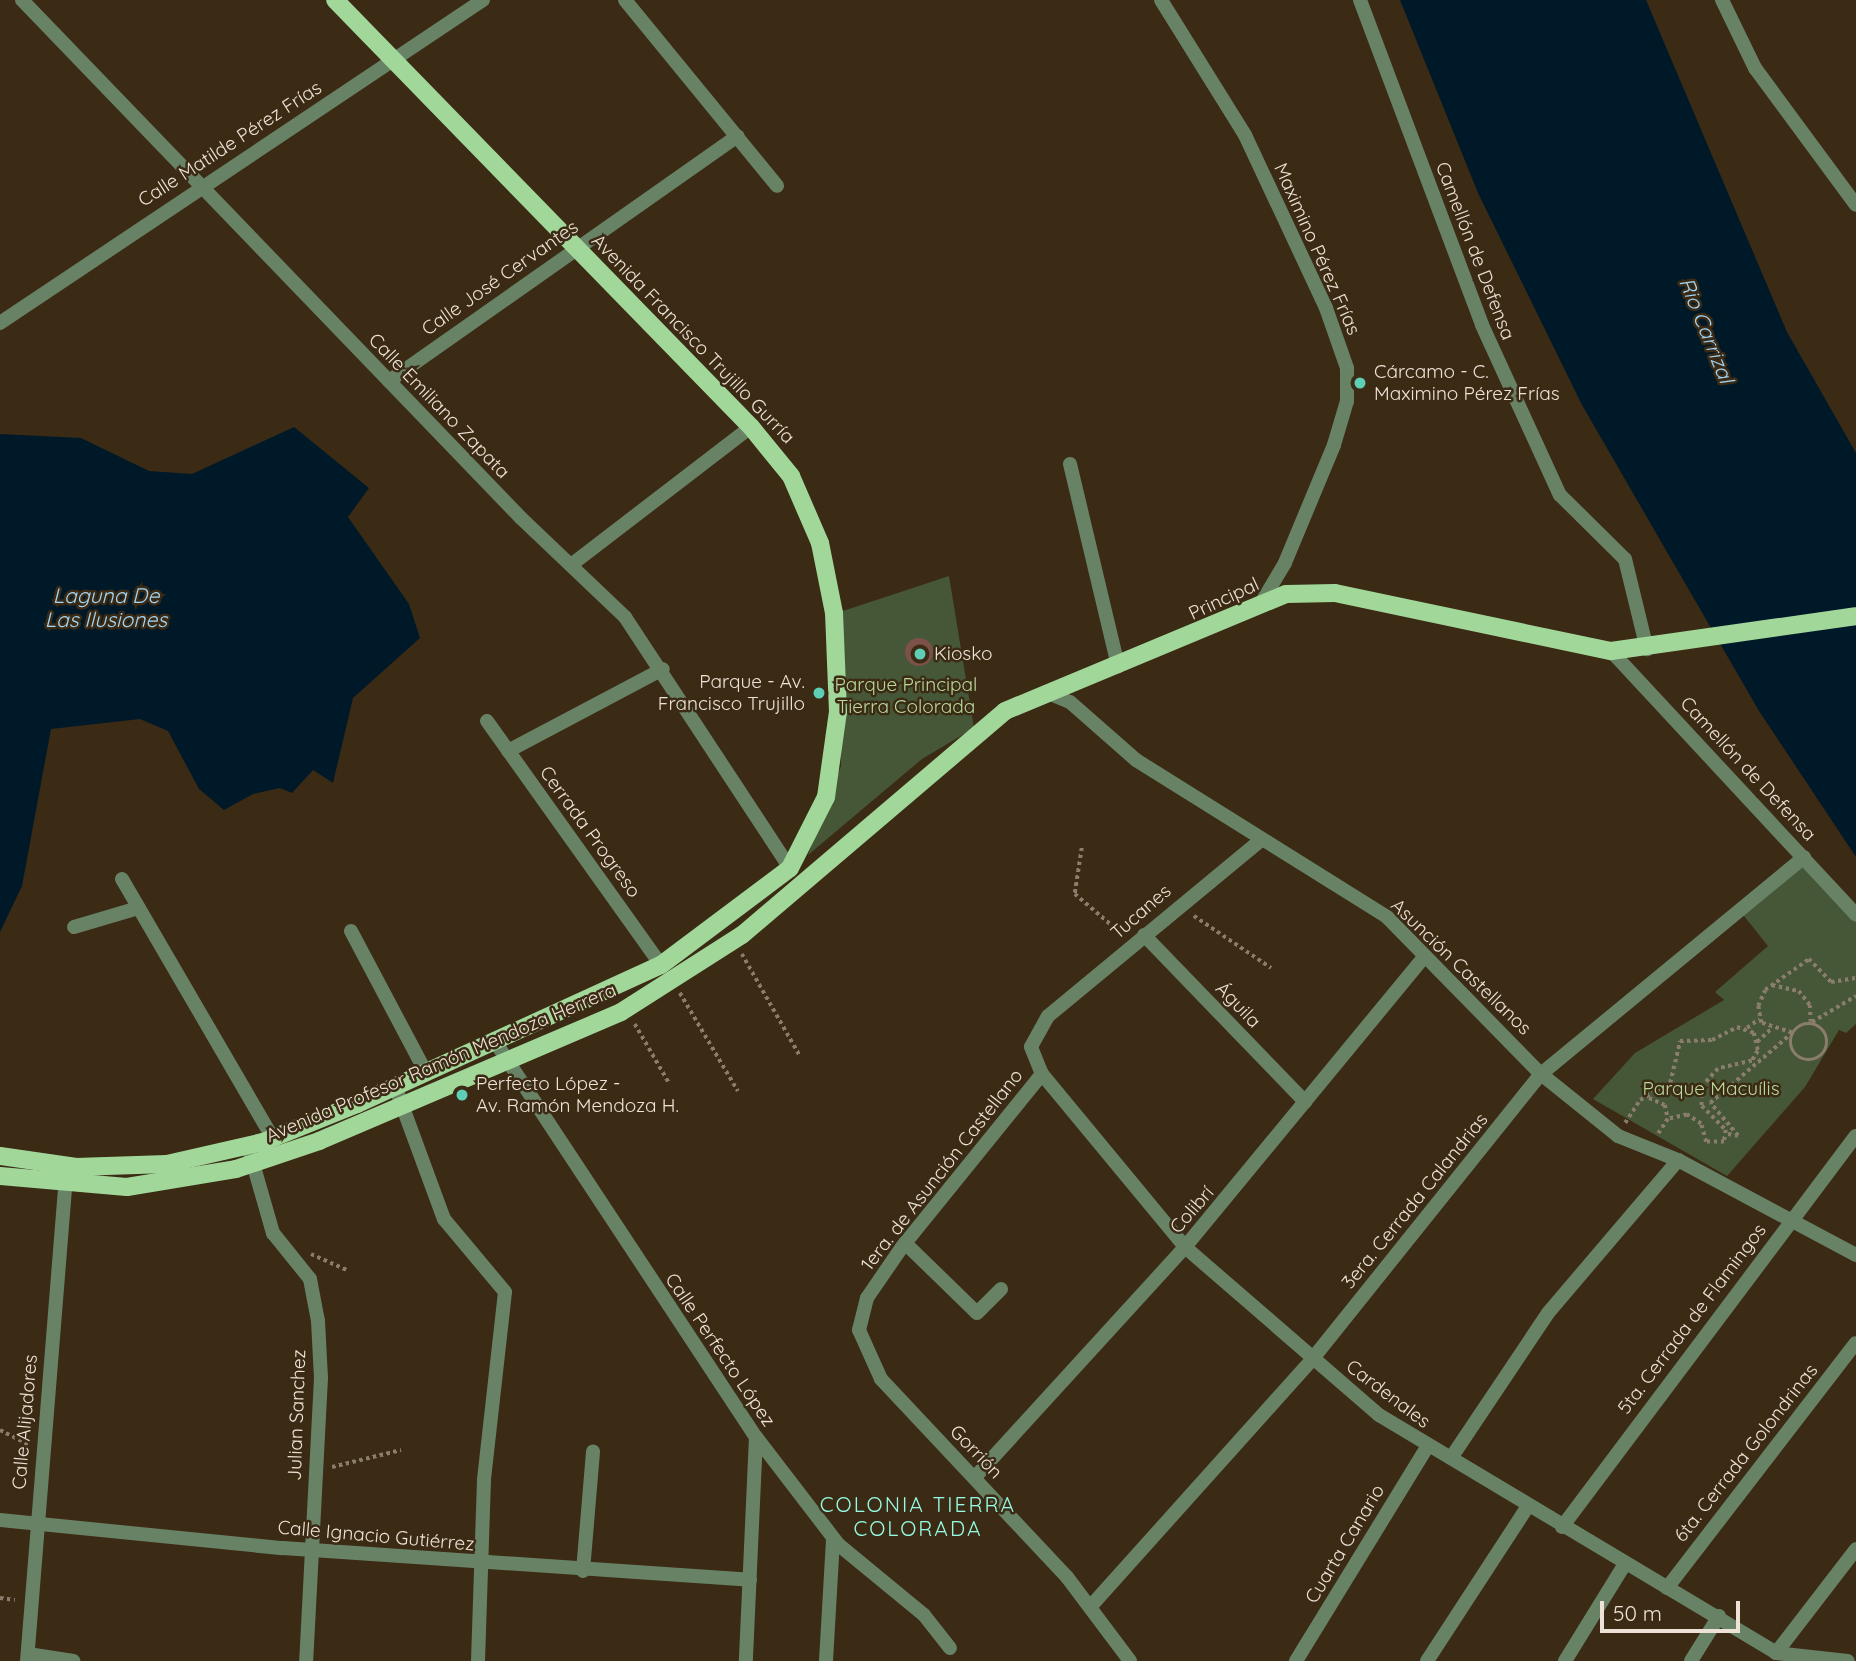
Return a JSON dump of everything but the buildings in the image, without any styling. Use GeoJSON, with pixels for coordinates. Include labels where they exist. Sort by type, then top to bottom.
{"type":"FeatureCollection","features":[{"type":"Feature","properties":{"kind":"main road","name":"Avenida Francisco Trujillo Gurría"},"geometry":{"type":"LineString","coordinates":[[335,0],[751,427],[802,495],[830,581],[838,712],[820,815],[790,868]]}},
{"type":"Feature","properties":{"kind":"main road","name":"Principal"},"geometry":{"type":"LineString","coordinates":[[845,840],[1004,711],[1260,605],[1298,592],[1335,593],[1611,651],[1647,649],[1856,616]]}},
{"type":"Feature","properties":{"kind":"main road"},"geometry":{"type":"LineString","coordinates":[[820,815],[824,834],[845,840]]}},
{"type":"Feature","properties":{"kind":"main road","name":"Avenida Profesor Ramón Mendoza Herrera"},"geometry":{"type":"LineString","coordinates":[[0,1177],[65,1186],[159,1184],[405,1104],[626,1009],[673,982],[734,940],[845,840]]}},
{"type":"Feature","properties":{"kind":"main road","name":"Avenida Profesor Ramón Mendoza Herrera"},"geometry":{"type":"LineString","coordinates":[[0,1156],[109,1168],[250,1155],[273,1138],[496,1043],[661,965],[790,868]]}},
{"type":"Feature","properties":{"kind":"street","name":"Calle Matilde Pérez Frías"},"geometry":{"type":"LineString","coordinates":[[0,323],[201,185],[394,61],[483,0]]}},
{"type":"Feature","properties":{"kind":"street"},"geometry":{"type":"LineString","coordinates":[[625,0],[777,187]]}},
{"type":"Feature","properties":{"kind":"street","name":"Maximino Pérez Frías"},"geometry":{"type":"LineString","coordinates":[[1161,0],[1245,135],[1326,308],[1347,368],[1348,401],[1338,435],[1285,563],[1260,605]]}},
{"type":"Feature","properties":{"kind":"street","name":"Camellón de Defensa"},"geometry":{"type":"LineString","coordinates":[[1360,0],[1510,389],[1560,495],[1625,559],[1647,649]]}},
{"type":"Feature","properties":{"kind":"street"},"geometry":{"type":"LineString","coordinates":[[1722,0],[1755,68],[1856,205]]}},
{"type":"Feature","properties":{"kind":"street","name":"Calle Emiliano Zapata"},"geometry":{"type":"LineString","coordinates":[[26,1],[389,381],[625,617],[663,669],[790,868]]}},
{"type":"Feature","properties":{"kind":"street","name":"Calle José Cervantes"},"geometry":{"type":"LineString","coordinates":[[389,381],[738,136]]}},
{"type":"Feature","properties":{"kind":"street"},"geometry":{"type":"LineString","coordinates":[[571,565],[751,427]]}},
{"type":"Feature","properties":{"kind":"street"},"geometry":{"type":"LineString","coordinates":[[1070,464],[1118,666]]}},
{"type":"Feature","properties":{"kind":"street","name":"Camellón de Defensa"},"geometry":{"type":"LineString","coordinates":[[1611,651],[1856,915]]}},
{"type":"Feature","properties":{"kind":"street"},"geometry":{"type":"LineString","coordinates":[[508,751],[663,669]]}},
{"type":"Feature","properties":{"kind":"street","name":"Asunción Castellanos"},"geometry":{"type":"LineString","coordinates":[[1046,692],[1261,840],[1387,917],[1541,1074],[1618,1136],[1652,1147],[1792,1218],[1856,1255]]}},
{"type":"Feature","properties":{"kind":"street","name":"Cerrada Progreso"},"geometry":{"type":"LineString","coordinates":[[487,721],[661,965]]}},
{"type":"Feature","properties":{"kind":"street","name":"Tucanes"},"geometry":{"type":"LineString","coordinates":[[1048,1016],[1178,905],[1261,840]]}},
{"type":"Feature","properties":{"kind":"street","name":"3era. Cerrada Calandrias"},"geometry":{"type":"LineString","coordinates":[[1091,1606],[1310,1362],[1541,1074],[1804,857]]}},
{"type":"Feature","properties":{"kind":"street"},"geometry":{"type":"LineString","coordinates":[[122,879],[273,1138]]}},
{"type":"Feature","properties":{"kind":"street"},"geometry":{"type":"LineString","coordinates":[[74,927],[138,908]]}},
{"type":"Feature","properties":{"kind":"street"},"geometry":{"type":"LineString","coordinates":[[351,931],[425,1072]]}},
{"type":"Feature","properties":{"kind":"street","name":"Águila"},"geometry":{"type":"LineString","coordinates":[[1139,940],[1305,1102]]}},
{"type":"Feature","properties":{"kind":"street","name":"Colibrí"},"geometry":{"type":"LineString","coordinates":[[976,1476],[1185,1247],[1424,957]]}},
{"type":"Feature","properties":{"kind":"street","name":"Cardenales"},"geometry":{"type":"LineString","coordinates":[[1048,1016],[1031,1047],[1042,1074],[1185,1247],[1310,1362],[1427,1447],[1451,1458],[1526,1509],[1719,1616],[1776,1653],[1848,1661]]}},
{"type":"Feature","properties":{"kind":"street","name":"Calle Perfecto López"},"geometry":{"type":"LineString","coordinates":[[496,1043],[505,1061],[756,1437],[833,1539],[924,1615],[950,1648]]}},
{"type":"Feature","properties":{"kind":"street","name":"1era. de Asunción Castellano"},"geometry":{"type":"LineString","coordinates":[[872,1289],[905,1243],[1042,1074]]}},
{"type":"Feature","properties":{"kind":"street"},"geometry":{"type":"LineString","coordinates":[[395,1086],[405,1104],[444,1219],[505,1292],[479,1563],[478,1661]]}},
{"type":"Feature","properties":{"kind":"street","name":"5ta. Cerrada de Flamingos"},"geometry":{"type":"LineString","coordinates":[[1562,1527],[1856,1136]]}},
{"type":"Feature","properties":{"kind":"street","name":"Julian Sanchez"},"geometry":{"type":"LineString","coordinates":[[250,1155],[273,1233],[313,1286],[321,1378],[306,1661]]}},
{"type":"Feature","properties":{"kind":"street"},"geometry":{"type":"LineString","coordinates":[[1451,1458],[1548,1313],[1678,1160]]}},
{"type":"Feature","properties":{"kind":"street","name":"Calle Alijadores"},"geometry":{"type":"LineString","coordinates":[[28,1658],[35,1522],[65,1186]]}},
{"type":"Feature","properties":{"kind":"street"},"geometry":{"type":"LineString","coordinates":[[905,1243],[976,1314],[1001,1289]]}},
{"type":"Feature","properties":{"kind":"street","name":"Gorrión"},"geometry":{"type":"LineString","coordinates":[[872,1289],[860,1319],[865,1356],[1091,1606],[1130,1661]]}},
{"type":"Feature","properties":{"kind":"street","name":"6ta. Cerrada Golondrinas"},"geometry":{"type":"LineString","coordinates":[[1667,1588],[1856,1343]]}},
{"type":"Feature","properties":{"kind":"street"},"geometry":{"type":"LineString","coordinates":[[746,1661],[756,1437]]}},
{"type":"Feature","properties":{"kind":"street","name":"Cuarta Canario"},"geometry":{"type":"LineString","coordinates":[[1296,1661],[1427,1447]]}},
{"type":"Feature","properties":{"kind":"street"},"geometry":{"type":"LineString","coordinates":[[583,1571],[593,1451]]}},
{"type":"Feature","properties":{"kind":"street"},"geometry":{"type":"LineString","coordinates":[[1427,1661],[1526,1509]]}},
{"type":"Feature","properties":{"kind":"street","name":"Calle Ignacio Gutiérrez"},"geometry":{"type":"LineString","coordinates":[[0,1520],[311,1550],[583,1571],[750,1580]]}},
{"type":"Feature","properties":{"kind":"street"},"geometry":{"type":"LineString","coordinates":[[826,1661],[833,1539]]}},
{"type":"Feature","properties":{"kind":"street"},"geometry":{"type":"LineString","coordinates":[[1776,1653],[1856,1549]]}},
{"type":"Feature","properties":{"kind":"street"},"geometry":{"type":"LineString","coordinates":[[1565,1661],[1625,1564]]}},
{"type":"Feature","properties":{"kind":"street"},"geometry":{"type":"LineString","coordinates":[[1691,1661],[1719,1616]]}},
{"type":"Feature","properties":{"kind":"street"},"geometry":{"type":"LineString","coordinates":[[28,1658],[73,1661]]}},
{"type":"Feature","properties":{"kind":"path"},"geometry":{"type":"LineString","coordinates":[[1082,848],[1075,894],[1139,940]]}},
{"type":"Feature","properties":{"kind":"path"},"geometry":{"type":"LineString","coordinates":[[1178,905],[1271,968]]}},
{"type":"Feature","properties":{"kind":"path"},"geometry":{"type":"LineString","coordinates":[[734,940],[800,1056]]}},
{"type":"Feature","properties":{"kind":"path"},"geometry":{"type":"LineString","coordinates":[[1792,1033],[1770,1030],[1760,1018],[1759,1002],[1771,985],[1809,959],[1831,982],[1856,978]]}},
{"type":"Feature","properties":{"kind":"path"},"geometry":{"type":"LineString","coordinates":[[673,982],[738,1091]]}},
{"type":"Feature","properties":{"kind":"path"},"geometry":{"type":"LineString","coordinates":[[1771,985],[1799,991],[1810,1005],[1811,1022],[1826,1041],[1816,1059],[1796,1055],[1792,1033]]}},
{"type":"Feature","properties":{"kind":"path"},"geometry":{"type":"LineString","coordinates":[[1770,1030],[1757,1042],[1748,1065],[1718,1069],[1701,1088],[1702,1106],[1727,1134],[1738,1136],[1710,1103],[1792,1033],[1856,996]]}},
{"type":"Feature","properties":{"kind":"path"},"geometry":{"type":"LineString","coordinates":[[626,1009],[669,1083]]}},
{"type":"Feature","properties":{"kind":"path"},"geometry":{"type":"LineString","coordinates":[[1618,1136],[1644,1098],[1670,1083],[1680,1041],[1708,1041],[1728,1029],[1747,1028],[1760,1018]]}},
{"type":"Feature","properties":{"kind":"path"},"geometry":{"type":"LineString","coordinates":[[1747,1028],[1757,1042]]}},
{"type":"Feature","properties":{"kind":"path"},"geometry":{"type":"LineString","coordinates":[[1644,1098],[1665,1105],[1668,1119],[1652,1147]]}},
{"type":"Feature","properties":{"kind":"path"},"geometry":{"type":"LineString","coordinates":[[1668,1119],[1693,1116],[1713,1146],[1727,1134]]}},
{"type":"Feature","properties":{"kind":"path"},"geometry":{"type":"LineString","coordinates":[[0,1430],[41,1451]]}},
{"type":"Feature","properties":{"kind":"path"},"geometry":{"type":"LineString","coordinates":[[314,1472],[401,1450]]}},
{"type":"Feature","properties":{"kind":"green space","name":"Parque Principal Tierra Colorada"},"geometry":{"type":"Polygon","coordinates":[[[949,576],[974,728],[922,759],[808,855],[841,766],[843,611],[949,576]]]}},
{"type":"Feature","properties":{"kind":"green space","name":"Parque Macuílis"},"geometry":{"type":"Polygon","coordinates":[[[1805,863],[1856,921],[1856,1024],[1846,1033],[1839,1030],[1805,1087],[1727,1176],[1593,1099],[1635,1053],[1724,1000],[1715,992],[1768,946],[1740,911],[1805,863]]]}},
{"type":"Feature","properties":{"kind":"water","name":"Rio Carrizal"},"geometry":{"type":"Polygon","coordinates":[[[1400,0],[1646,0],[1787,332],[1856,453],[1856,857],[1759,711],[1582,405],[1478,193],[1400,0]]]}},
{"type":"Feature","properties":{"kind":"water","name":"Laguna De Las Ilusiones"},"geometry":{"type":"Polygon","coordinates":[[[294,427],[369,488],[348,517],[409,604],[420,638],[353,698],[333,783],[313,770],[292,793],[280,788],[253,794],[224,810],[199,789],[168,731],[140,719],[51,729],[22,886],[0,932],[0,434],[81,438],[149,471],[192,474],[294,427]]]}},
{"type":"Feature","properties":{"kind":"place","name":"Cárcamo - C. Maximino Pérez Frías"},"geometry":{"type":"Point","coordinates":[1360,383]}},
{"type":"Feature","properties":{"kind":"place","name":"Kiosko"},"geometry":{"type":"Point","coordinates":[920,654]}},
{"type":"Feature","properties":{"kind":"place","name":"Parque - Av. Francisco Trujillo"},"geometry":{"type":"Point","coordinates":[819,693]}},
{"type":"Feature","properties":{"kind":"place","name":"Perfecto López - Av. Ramón Mendoza H."},"geometry":{"type":"Point","coordinates":[462,1095]}},
{"type":"Feature","properties":{"kind":"district","name":"COLONIA TIERRA COLORADA"},"geometry":{"type":"Point","coordinates":[918,1516]}}]}
